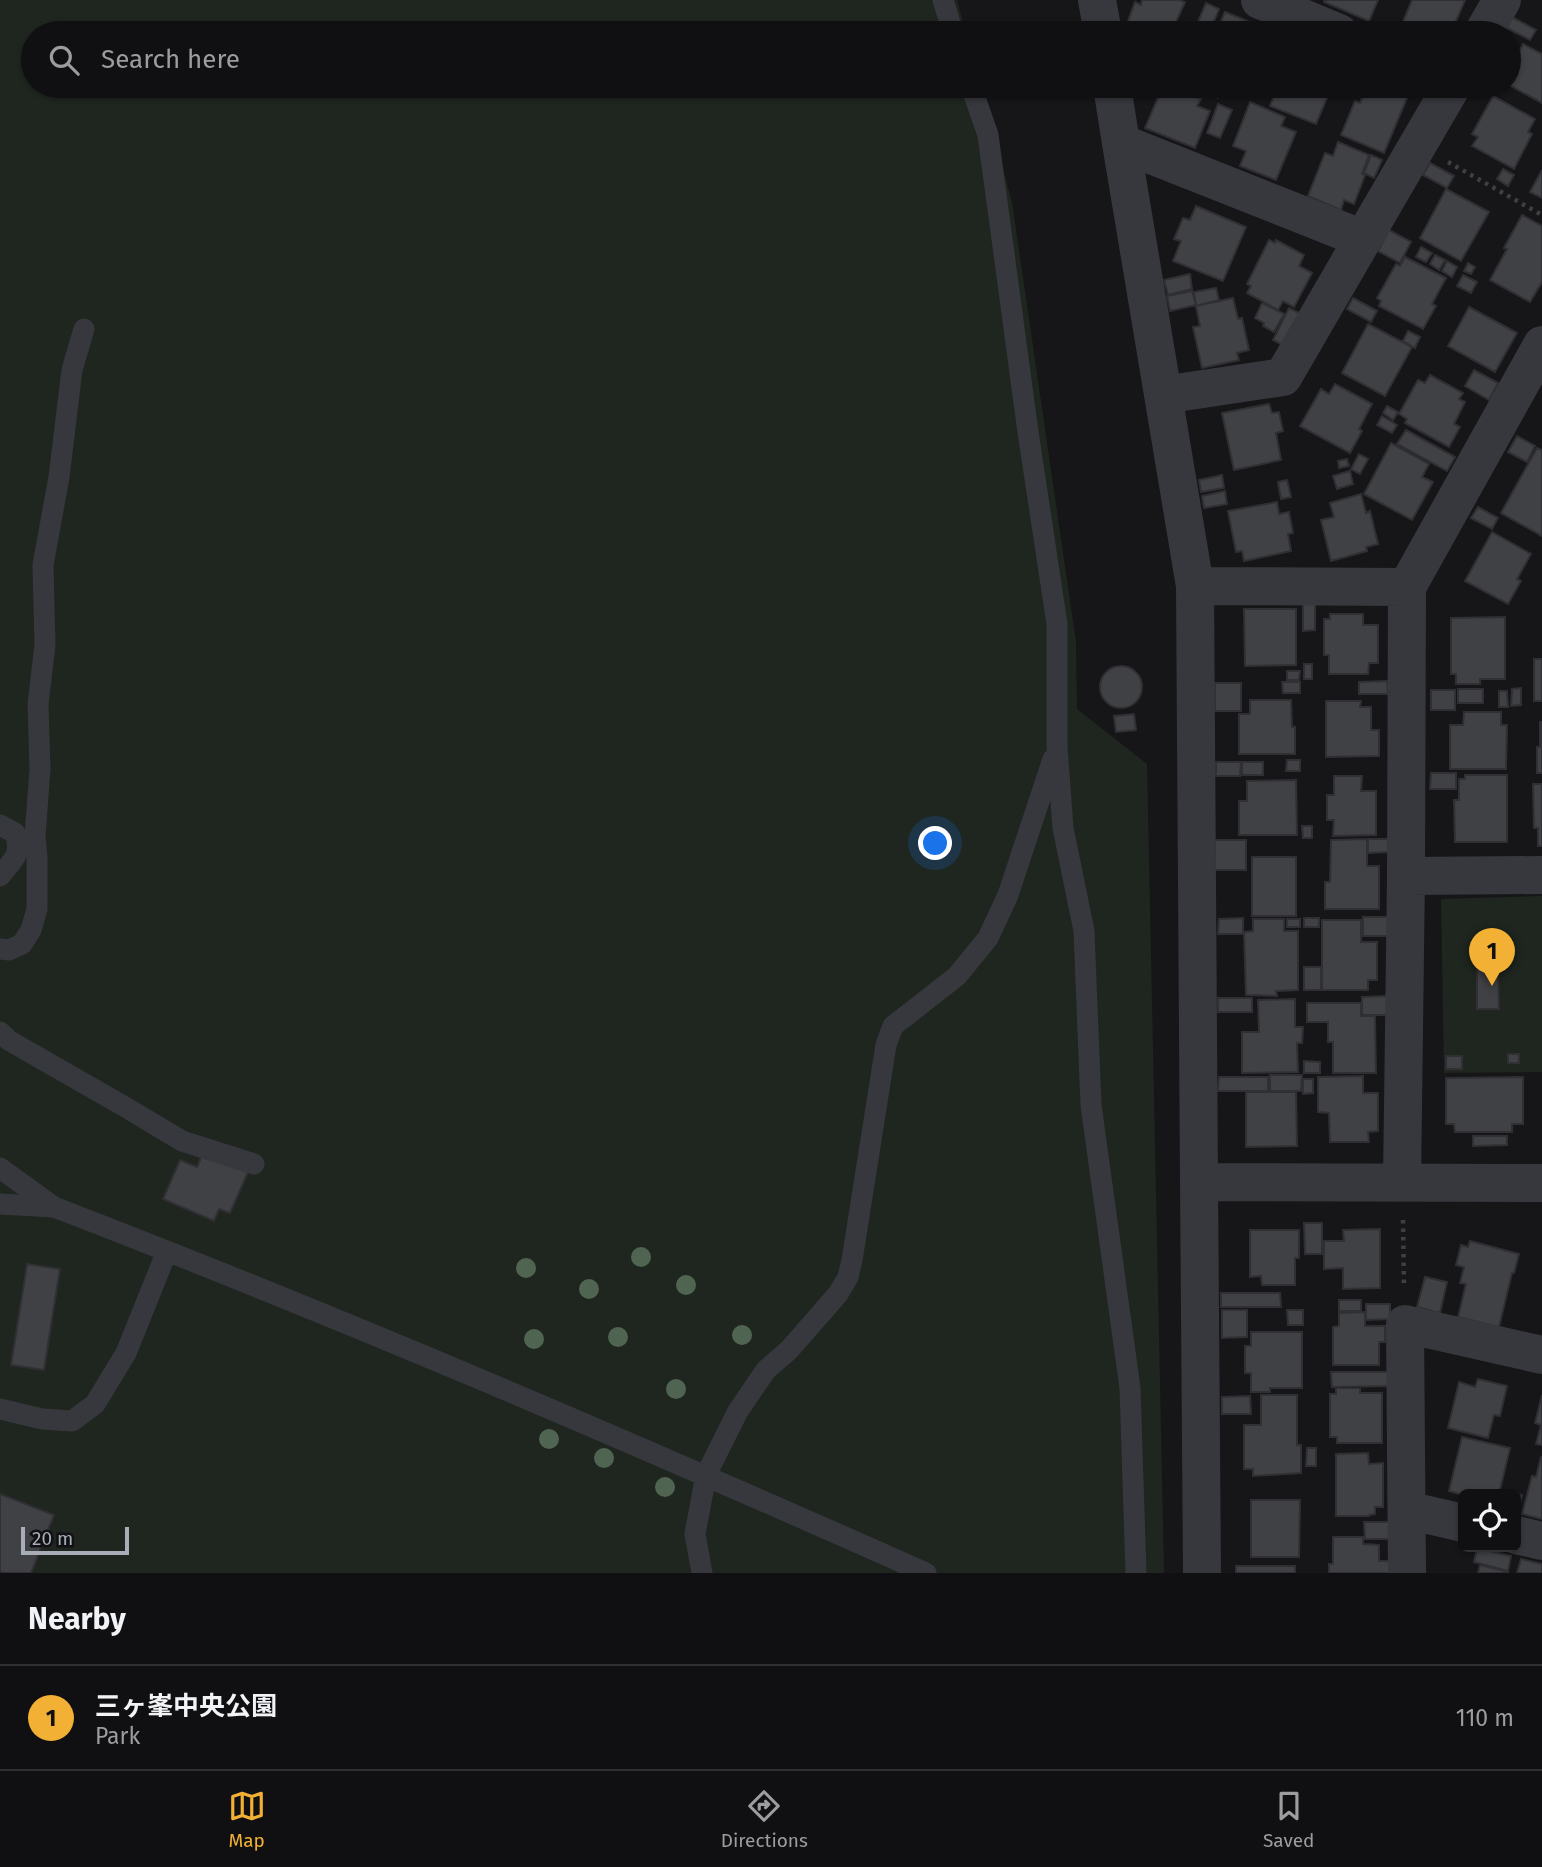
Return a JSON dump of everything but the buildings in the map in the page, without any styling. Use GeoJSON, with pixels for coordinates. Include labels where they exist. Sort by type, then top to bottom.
{"type":"FeatureCollection","features":[{"type":"Feature","properties":{"kind":"street"},"geometry":{"type":"LineString","coordinates":[[1097,0],[1101,21]]}},
{"type":"Feature","properties":{"kind":"street"},"geometry":{"type":"LineString","coordinates":[[1260,0],[1310,21]]}},
{"type":"Feature","properties":{"kind":"street"},"geometry":{"type":"LineString","coordinates":[[1490,21],[1502,0]]}},
{"type":"Feature","properties":{"kind":"street"},"geometry":{"type":"LineString","coordinates":[[1114,98],[1195,586],[1202,1573]]}},
{"type":"Feature","properties":{"kind":"street"},"geometry":{"type":"LineString","coordinates":[[1163,395],[1283,377],[1445,98]]}},
{"type":"Feature","properties":{"kind":"street"},"geometry":{"type":"LineString","coordinates":[[1122,144],[1363,239]]}},
{"type":"Feature","properties":{"kind":"street"},"geometry":{"type":"LineString","coordinates":[[1402,1197],[1407,587],[1542,345]]}},
{"type":"Feature","properties":{"kind":"street"},"geometry":{"type":"LineString","coordinates":[[1195,586],[1407,587]]}},
{"type":"Feature","properties":{"kind":"street"},"geometry":{"type":"LineString","coordinates":[[1406,876],[1542,875]]}},
{"type":"Feature","properties":{"kind":"street"},"geometry":{"type":"LineString","coordinates":[[1199,1182],[1402,1197],[1542,1183]]}},
{"type":"Feature","properties":{"kind":"street"},"geometry":{"type":"LineString","coordinates":[[1407,1573],[1405,1324],[1542,1355]]}},
{"type":"Feature","properties":{"kind":"street"},"geometry":{"type":"LineString","coordinates":[[1407,1510],[1458,1522]]}},
{"type":"Feature","properties":{"kind":"street"},"geometry":{"type":"LineString","coordinates":[[1521,1536],[1542,1541]]}},
{"type":"Feature","properties":{"kind":"lane"},"geometry":{"type":"LineString","coordinates":[[943,0],[949,21]]}},
{"type":"Feature","properties":{"kind":"lane"},"geometry":{"type":"LineString","coordinates":[[975,98],[988,135],[1026,418],[1058,624],[1057,747],[1063,828],[1084,931],[1091,1105],[1130,1388],[1136,1573]]}},
{"type":"Feature","properties":{"kind":"lane"},"geometry":{"type":"LineString","coordinates":[[0,949],[9,950],[22,944],[32,930],[37,909],[35,836],[40,769],[38,704],[46,645],[43,565],[59,477],[72,370],[84,329]]}},
{"type":"Feature","properties":{"kind":"lane"},"geometry":{"type":"LineString","coordinates":[[702,1573],[695,1534],[706,1475],[738,1411],[766,1370],[789,1350],[838,1294],[848,1277],[886,1045],[893,1027],[957,976],[988,938],[1008,895],[1057,747]]}},
{"type":"Feature","properties":{"kind":"lane"},"geometry":{"type":"LineString","coordinates":[[0,825],[15,833],[19,846],[14,861],[0,876]]}},
{"type":"Feature","properties":{"kind":"lane"},"geometry":{"type":"LineString","coordinates":[[0,1032],[10,1041],[182,1142],[254,1164]]}},
{"type":"Feature","properties":{"kind":"lane"},"geometry":{"type":"LineString","coordinates":[[0,1168],[54,1207],[526,1398],[926,1573]]}},
{"type":"Feature","properties":{"kind":"lane"},"geometry":{"type":"LineString","coordinates":[[0,1204],[54,1207]]}},
{"type":"Feature","properties":{"kind":"lane"},"geometry":{"type":"LineString","coordinates":[[0,1409],[42,1419],[72,1421],[94,1404],[127,1353],[167,1251]]}},
{"type":"Feature","properties":{"kind":"path"},"geometry":{"type":"LineString","coordinates":[[1418,145],[1542,215]]}},
{"type":"Feature","properties":{"kind":"path"},"geometry":{"type":"LineString","coordinates":[[1402,1197],[1405,1324]]}},
{"type":"Feature","properties":{"kind":"shaded area"},"geometry":{"type":"Polygon","coordinates":[[[0,0],[957,0],[963,21],[21,21],[21,98],[983,98],[1012,202],[1076,642],[1077,709],[1147,764],[1164,1573],[0,1573],[0,0]]]}},
{"type":"Feature","properties":{"kind":"shaded area"},"geometry":{"type":"Polygon","coordinates":[[[1542,896],[1542,1072],[1444,1073],[1441,899],[1542,896]]]}},
{"type":"Feature","properties":{"kind":"place","name":"三ヶ峯中央公園"},"geometry":{"type":"Point","coordinates":[1492,986]}}]}
